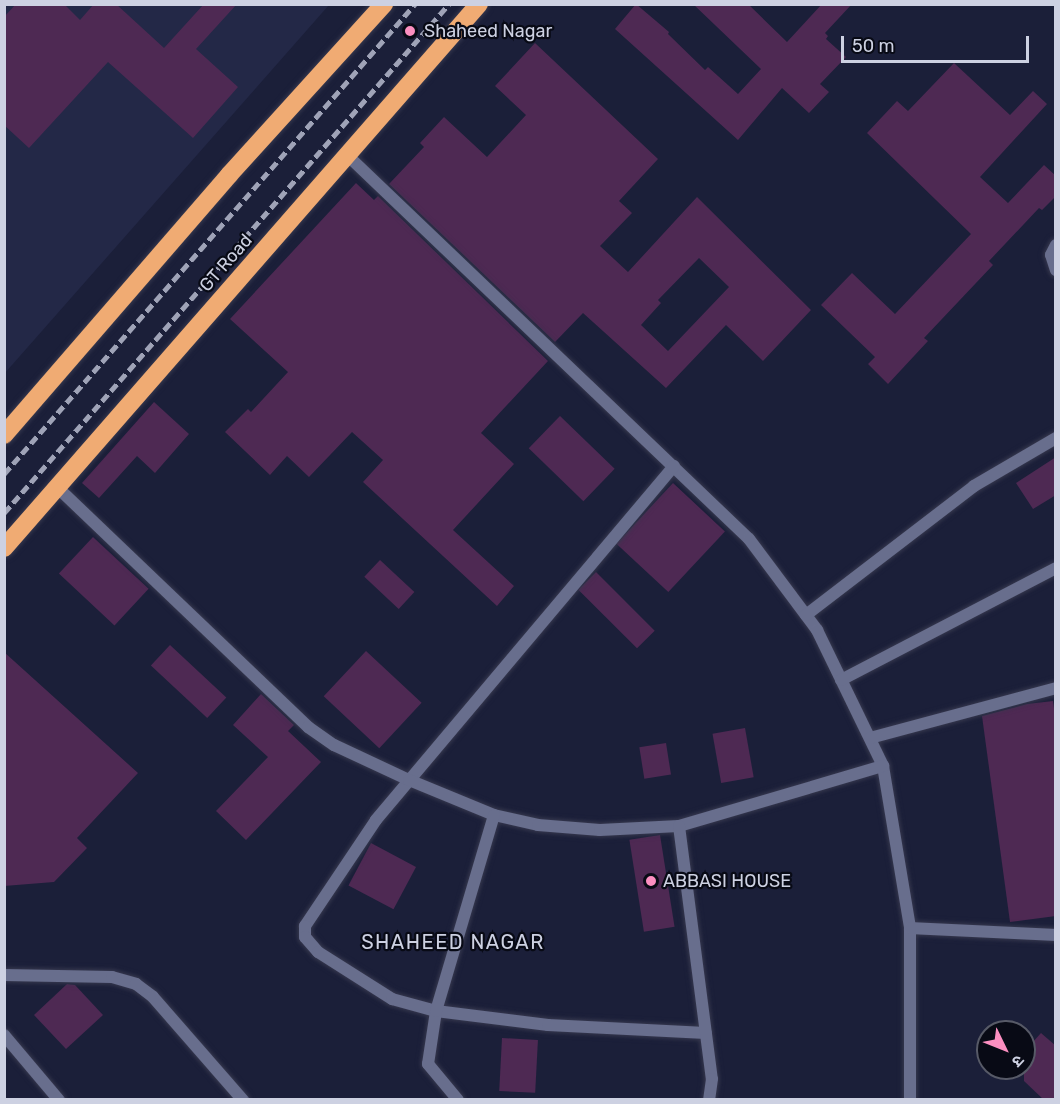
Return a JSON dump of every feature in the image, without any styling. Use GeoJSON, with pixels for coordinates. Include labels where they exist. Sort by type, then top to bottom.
{"type":"FeatureCollection","features":[{"type":"Feature","properties":{"kind":"highway"},"geometry":{"type":"LineString","coordinates":[[4,435],[229,175],[384,4]]}},
{"type":"Feature","properties":{"kind":"highway","name":"GT Road"},"geometry":{"type":"LineString","coordinates":[[4,548],[478,4]]}},
{"type":"Feature","properties":{"kind":"street"},"geometry":{"type":"LineString","coordinates":[[346,154],[749,539],[817,630],[883,766],[910,928],[910,1100]]}},
{"type":"Feature","properties":{"kind":"street"},"geometry":{"type":"LineString","coordinates":[[1056,245],[1051,255],[1056,270]]}},
{"type":"Feature","properties":{"kind":"street"},"geometry":{"type":"LineString","coordinates":[[806,615],[974,486],[1056,438]]}},
{"type":"Feature","properties":{"kind":"street"},"geometry":{"type":"LineString","coordinates":[[674,466],[376,820],[315,909],[305,926],[305,937],[318,952],[392,999],[436,1011],[548,1026],[706,1033]]}},
{"type":"Feature","properties":{"kind":"street"},"geometry":{"type":"LineString","coordinates":[[57,487],[308,726],[334,745],[409,780],[494,815],[538,825],[600,830],[679,826],[883,766]]}},
{"type":"Feature","properties":{"kind":"street"},"geometry":{"type":"LineString","coordinates":[[841,680],[1056,568]]}},
{"type":"Feature","properties":{"kind":"street"},"geometry":{"type":"LineString","coordinates":[[870,738],[1056,688]]}},
{"type":"Feature","properties":{"kind":"street"},"geometry":{"type":"LineString","coordinates":[[458,1100],[428,1064],[436,1011],[494,815]]}},
{"type":"Feature","properties":{"kind":"street"},"geometry":{"type":"LineString","coordinates":[[679,826],[712,1079],[709,1100]]}},
{"type":"Feature","properties":{"kind":"street"},"geometry":{"type":"LineString","coordinates":[[910,928],[1056,934]]}},
{"type":"Feature","properties":{"kind":"street"},"geometry":{"type":"LineString","coordinates":[[4,975],[112,977],[136,984],[153,997],[243,1100]]}},
{"type":"Feature","properties":{"kind":"street"},"geometry":{"type":"LineString","coordinates":[[4,1035],[59,1100]]}},
{"type":"Feature","properties":{"kind":"shaded area"},"geometry":{"type":"Polygon","coordinates":[[[5,5],[329,5],[5,373],[5,5]]]}},
{"type":"Feature","properties":{"kind":"building"},"geometry":{"type":"Polygon","coordinates":[[[16,4],[64,4],[80,20],[94,4],[116,4],[164,48],[204,4],[237,4],[196,49],[238,87],[193,138],[108,62],[29,148],[4,125],[4,17],[16,4]]]}},
{"type":"Feature","properties":{"kind":"building"},"geometry":{"type":"Polygon","coordinates":[[[636,4],[669,32],[668,34],[705,70],[708,67],[738,94],[761,69],[693,4],[748,4],[787,42],[822,4],[852,4],[825,33],[828,36],[826,39],[846,57],[820,84],[829,92],[809,113],[782,88],[738,140],[615,29],[636,4]]]}},
{"type":"Feature","properties":{"kind":"building"},"geometry":{"type":"Polygon","coordinates":[[[535,43],[658,159],[619,201],[632,213],[600,246],[628,272],[697,197],[811,310],[763,361],[726,325],[666,388],[583,313],[555,342],[389,184],[424,147],[420,143],[444,117],[487,157],[526,115],[495,86],[535,43]],[[699,258],[658,300],[661,303],[641,325],[668,351],[729,287],[699,258]]]}},
{"type":"Feature","properties":{"kind":"building"},"geometry":{"type":"Polygon","coordinates":[[[954,63],[1010,115],[1033,91],[1047,104],[980,177],[1008,203],[1044,165],[1056,176],[1056,196],[1042,210],[1039,208],[989,261],[993,265],[924,338],[928,341],[888,384],[868,364],[875,357],[821,305],[852,273],[895,314],[971,234],[867,133],[897,101],[908,111],[954,63]]]}},
{"type":"Feature","properties":{"kind":"building"},"geometry":{"type":"Polygon","coordinates":[[[356,183],[374,200],[378,196],[548,361],[481,433],[514,464],[453,530],[514,586],[497,606],[363,482],[383,460],[352,432],[309,477],[287,456],[270,475],[225,432],[248,409],[251,412],[288,372],[230,319],[356,183]]]}},
{"type":"Feature","properties":{"kind":"building"},"geometry":{"type":"Polygon","coordinates":[[[154,402],[189,434],[155,473],[137,456],[99,498],[82,483],[154,402]]]}},
{"type":"Feature","properties":{"kind":"building"},"geometry":{"type":"Polygon","coordinates":[[[560,416],[615,469],[583,501],[529,448],[560,416]]]}},
{"type":"Feature","properties":{"kind":"building"},"geometry":{"type":"Polygon","coordinates":[[[1056,457],[1056,495],[1033,509],[1016,483],[1056,457]]]}},
{"type":"Feature","properties":{"kind":"building"},"geometry":{"type":"Polygon","coordinates":[[[673,483],[725,531],[668,592],[616,544],[673,483]]]}},
{"type":"Feature","properties":{"kind":"building"},"geometry":{"type":"Polygon","coordinates":[[[93,537],[149,589],[114,625],[59,574],[93,537]]]}},
{"type":"Feature","properties":{"kind":"building"},"geometry":{"type":"Polygon","coordinates":[[[380,560],[414,592],[399,609],[364,577],[380,560]]]}},
{"type":"Feature","properties":{"kind":"building"},"geometry":{"type":"Polygon","coordinates":[[[596,572],[655,631],[637,648],[578,590],[596,572]]]}},
{"type":"Feature","properties":{"kind":"building"},"geometry":{"type":"Polygon","coordinates":[[[170,645],[226,698],[207,718],[151,665],[170,645]]]}},
{"type":"Feature","properties":{"kind":"building"},"geometry":{"type":"Polygon","coordinates":[[[366,651],[422,703],[379,748],[324,696],[366,651]]]}},
{"type":"Feature","properties":{"kind":"building"},"geometry":{"type":"Polygon","coordinates":[[[4,652],[138,773],[77,838],[87,848],[54,882],[4,886],[4,652]]]}},
{"type":"Feature","properties":{"kind":"building"},"geometry":{"type":"Polygon","coordinates":[[[261,694],[294,725],[288,731],[321,762],[246,840],[216,811],[268,757],[233,725],[261,694]]]}},
{"type":"Feature","properties":{"kind":"building"},"geometry":{"type":"Polygon","coordinates":[[[1053,701],[1056,723],[1056,916],[1010,922],[982,716],[1027,704],[1053,701]]]}},
{"type":"Feature","properties":{"kind":"building"},"geometry":{"type":"Polygon","coordinates":[[[745,728],[754,777],[721,783],[713,734],[745,728]]]}},
{"type":"Feature","properties":{"kind":"building"},"geometry":{"type":"Polygon","coordinates":[[[666,743],[671,775],[644,779],[639,747],[666,743]]]}},
{"type":"Feature","properties":{"kind":"building","name":"ABBASI HOUSE"},"geometry":{"type":"Polygon","coordinates":[[[660,835],[675,927],[644,932],[629,840],[660,835]]]}},
{"type":"Feature","properties":{"kind":"building"},"geometry":{"type":"Polygon","coordinates":[[[371,843],[416,867],[393,909],[348,885],[371,843]]]}},
{"type":"Feature","properties":{"kind":"building"},"geometry":{"type":"Polygon","coordinates":[[[67,984],[75,985],[103,1015],[66,1049],[34,1015],[67,984]]]}},
{"type":"Feature","properties":{"kind":"building"},"geometry":{"type":"Polygon","coordinates":[[[1041,1033],[1056,1046],[1056,1100],[1044,1100],[1024,1081],[1036,1080],[1036,1039],[1041,1033]]]}},
{"type":"Feature","properties":{"kind":"building"},"geometry":{"type":"Polygon","coordinates":[[[502,1038],[538,1040],[535,1093],[499,1091],[502,1038]]]}},
{"type":"Feature","properties":{"kind":"railway"},"geometry":{"type":"LineString","coordinates":[[4,474],[415,4]]}},
{"type":"Feature","properties":{"kind":"railway"},"geometry":{"type":"LineString","coordinates":[[4,513],[449,4]]}},
{"type":"Feature","properties":{"kind":"place","name":"Shaheed Nagar"},"geometry":{"type":"Point","coordinates":[410,31]}},
{"type":"Feature","properties":{"kind":"place","name":"ABBASI HOUSE"},"geometry":{"type":"Point","coordinates":[651,881]}},
{"type":"Feature","properties":{"kind":"district","name":"SHAHEED NAGAR"},"geometry":{"type":"Point","coordinates":[453,942]}}]}
